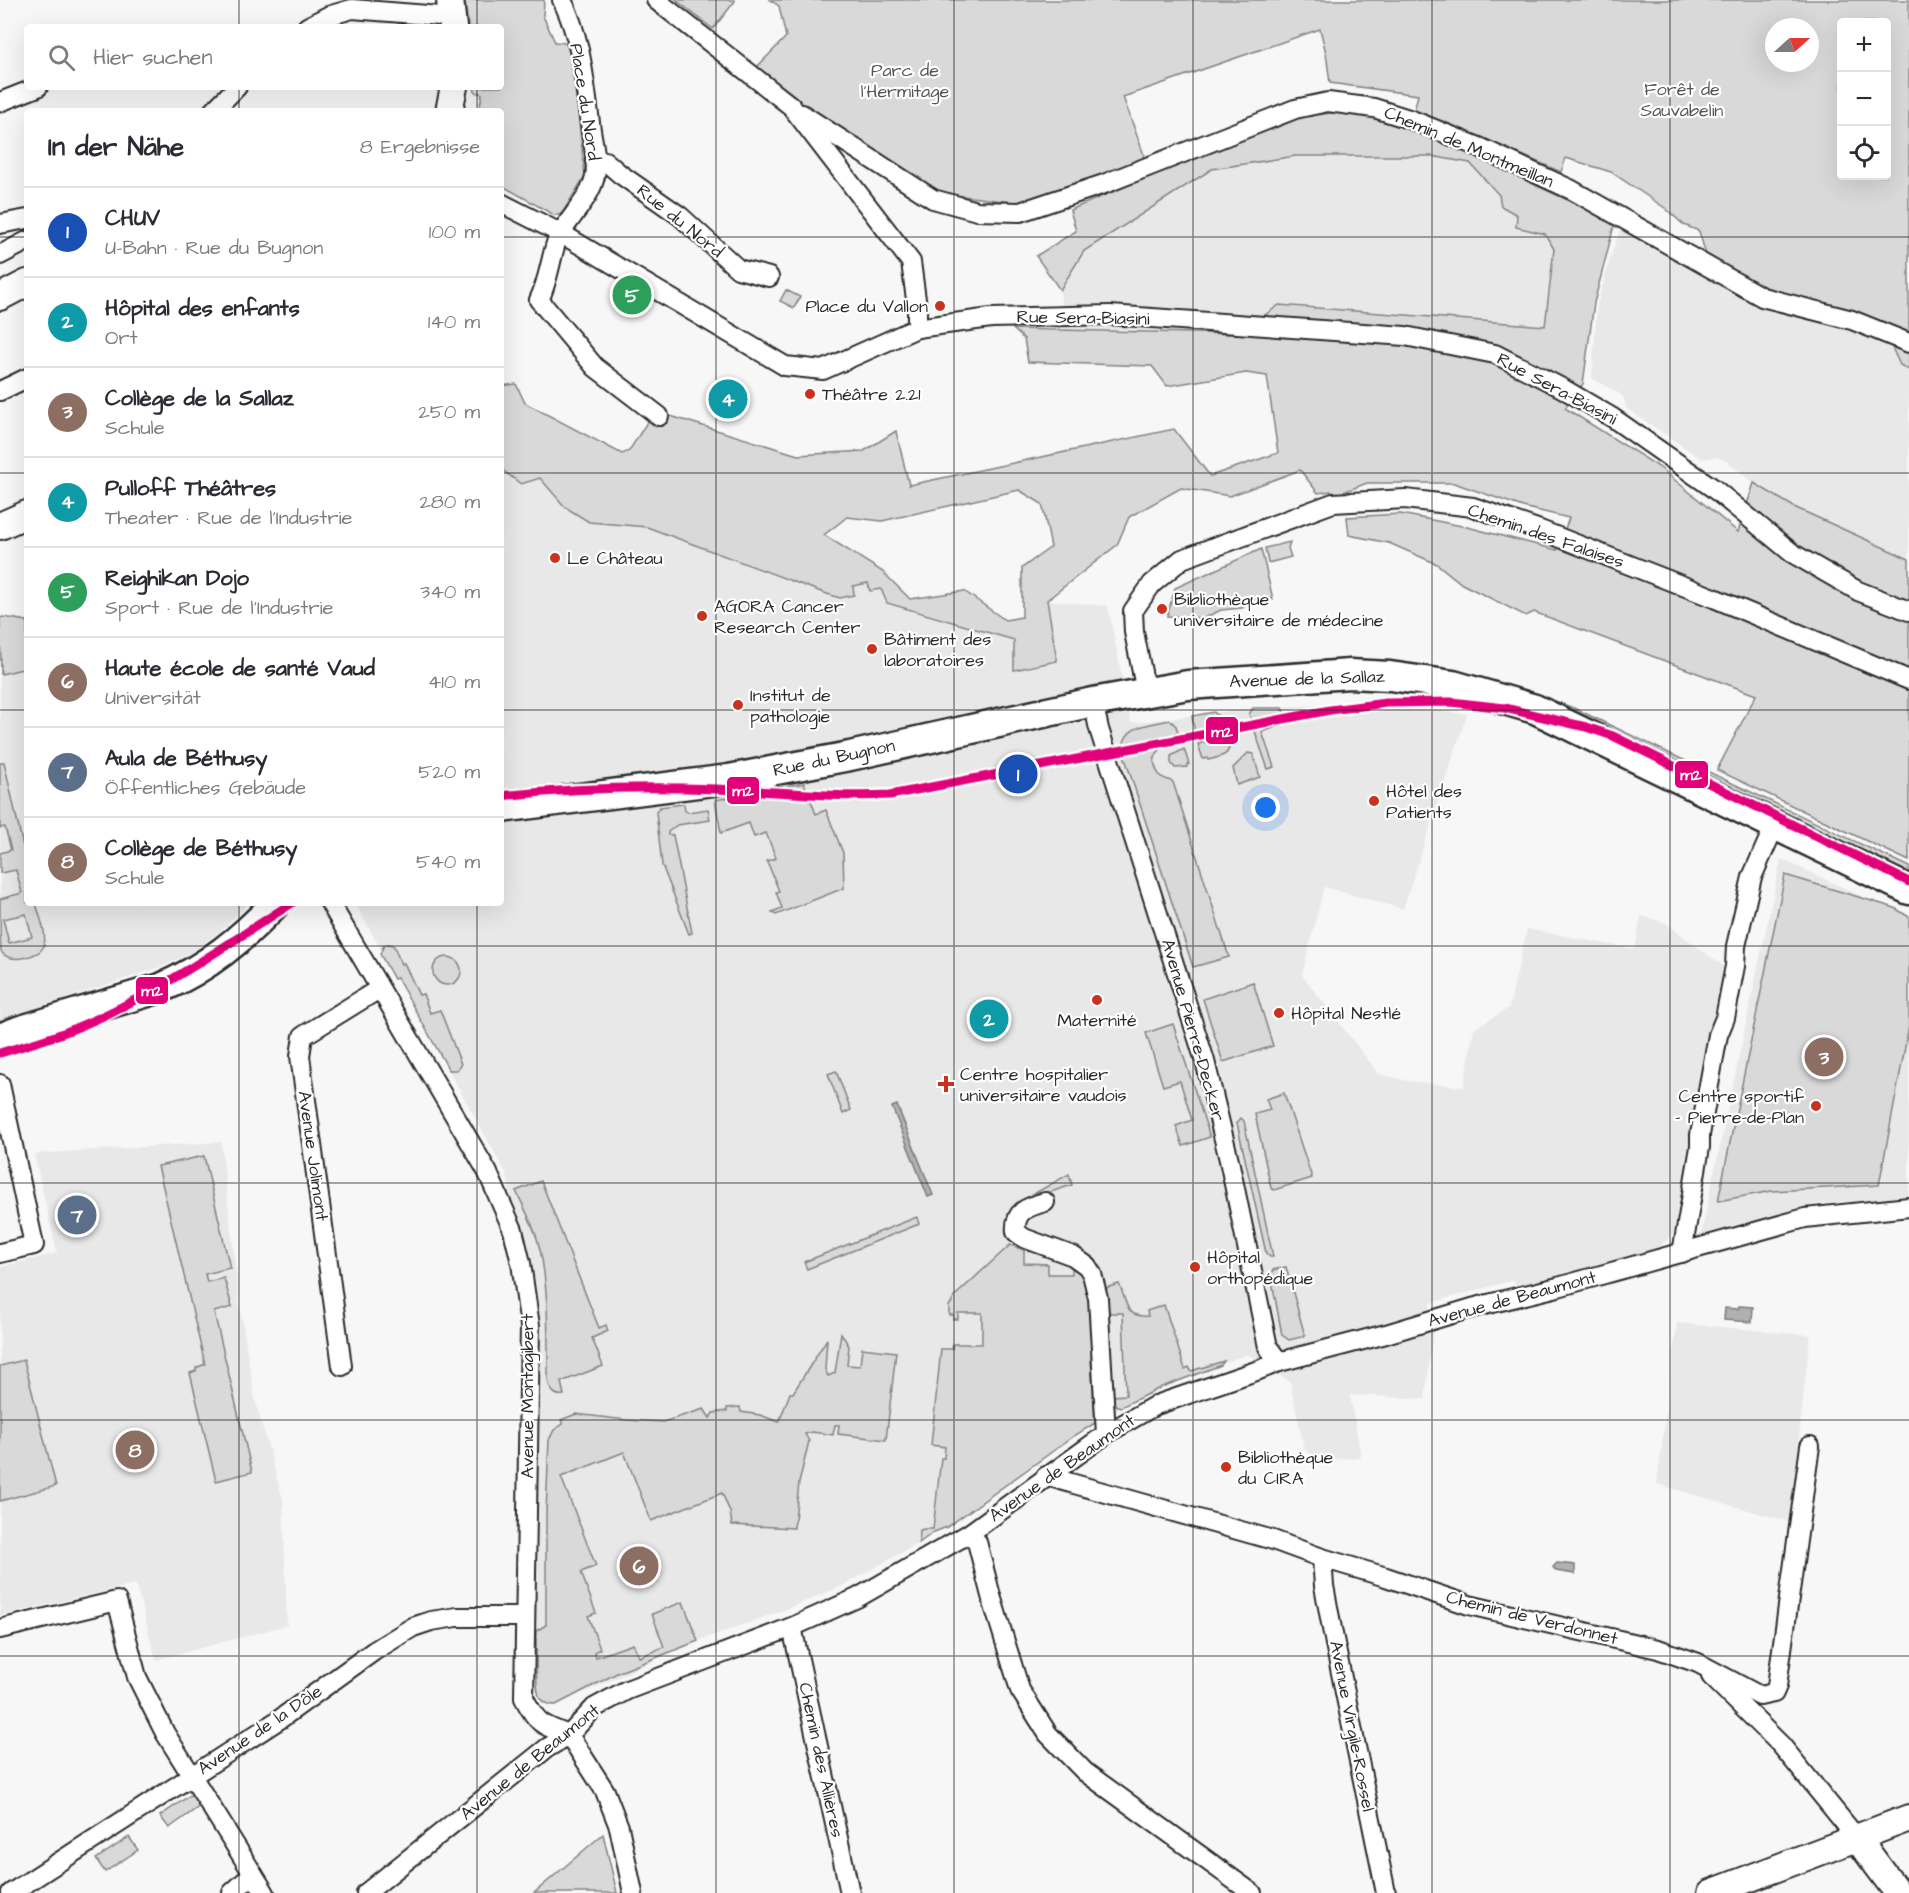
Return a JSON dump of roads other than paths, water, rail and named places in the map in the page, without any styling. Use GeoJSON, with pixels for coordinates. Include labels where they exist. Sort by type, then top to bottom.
{"type":"FeatureCollection","features":[{"type":"Feature","properties":{"kind":"main road","name":"Avenue de la Sallaz"},"geometry":{"type":"LineString","coordinates":[[1093,702],[1188,685],[1350,674],[1411,678],[1454,686],[1535,709],[1909,890]]}},
{"type":"Feature","properties":{"kind":"main road","name":"Rue du Bugnon"},"geometry":{"type":"LineString","coordinates":[[504,808],[729,779],[850,756],[1093,702]]}},
{"type":"Feature","properties":{"kind":"main road"},"geometry":{"type":"LineString","coordinates":[[0,1038],[161,988],[178,980],[223,953],[273,906]]}},
{"type":"Feature","properties":{"kind":"street","name":"Place du Nord"},"geometry":{"type":"LineString","coordinates":[[562,0],[574,31],[583,73],[595,161],[595,177],[557,241],[546,285],[539,300],[595,367],[659,417]]}},
{"type":"Feature","properties":{"kind":"street"},"geometry":{"type":"LineString","coordinates":[[504,205],[562,234],[785,366],[823,370],[916,328],[917,307],[911,262],[791,106],[656,0]]}},
{"type":"Feature","properties":{"kind":"street"},"geometry":{"type":"LineString","coordinates":[[313,24],[328,16],[352,9],[452,15]]}},
{"type":"Feature","properties":{"kind":"street"},"geometry":{"type":"LineString","coordinates":[[0,102],[30,90]]}},
{"type":"Feature","properties":{"kind":"street"},"geometry":{"type":"LineString","coordinates":[[216,108],[234,90]]}},
{"type":"Feature","properties":{"kind":"street"},"geometry":{"type":"LineString","coordinates":[[450,108],[453,90]]}},
{"type":"Feature","properties":{"kind":"street","name":"Chemin de Montmeillan"},"geometry":{"type":"LineString","coordinates":[[791,106],[933,199],[977,211],[1020,212],[1104,184],[1295,109],[1328,102],[1374,108],[1412,120],[1479,147],[1572,190],[1762,297],[1852,320],[1909,343]]}},
{"type":"Feature","properties":{"kind":"street","name":"Rue du Nord"},"geometry":{"type":"LineString","coordinates":[[595,161],[605,160],[620,174],[680,216],[738,269],[770,277]]}},
{"type":"Feature","properties":{"kind":"street"},"geometry":{"type":"LineString","coordinates":[[0,224],[24,220]]}},
{"type":"Feature","properties":{"kind":"street"},"geometry":{"type":"LineString","coordinates":[[0,255],[24,243]]}},
{"type":"Feature","properties":{"kind":"street"},"geometry":{"type":"LineString","coordinates":[[0,297],[24,285]]}},
{"type":"Feature","properties":{"kind":"street","name":"Rue Sera-Biasini"},"geometry":{"type":"LineString","coordinates":[[916,328],[1006,317],[1110,315],[1405,336],[1495,354],[1562,388],[1613,418],[1713,488],[1792,553],[1858,591],[1909,611]]}},
{"type":"Feature","properties":{"kind":"street"},"geometry":{"type":"LineString","coordinates":[[0,391],[24,379]]}},
{"type":"Feature","properties":{"kind":"street","name":"Chemin des Falaises"},"geometry":{"type":"LineString","coordinates":[[1146,692],[1134,632],[1133,611],[1152,584],[1182,559],[1333,503],[1405,499],[1473,507],[1540,530],[1714,598],[1909,680]]}},
{"type":"Feature","properties":{"kind":"street"},"geometry":{"type":"LineString","coordinates":[[0,526],[24,515]]}},
{"type":"Feature","properties":{"kind":"street","name":"Avenue Pierre-Decker"},"geometry":{"type":"LineString","coordinates":[[1093,702],[1099,729],[1205,1060],[1229,1160],[1266,1340],[1268,1347],[1279,1362]]}},
{"type":"Feature","properties":{"kind":"street"},"geometry":{"type":"LineString","coordinates":[[1682,1253],[1700,1147],[1700,1135],[1718,1035],[1727,1008],[1741,923],[1752,877],[1775,825]]}},
{"type":"Feature","properties":{"kind":"street","name":"Avenue Montagibert"},"geometry":{"type":"LineString","coordinates":[[332,906],[487,1170],[513,1230],[521,1263],[530,1326],[524,1698],[534,1717],[546,1726],[569,1735]]}},
{"type":"Feature","properties":{"kind":"street","name":"Avenue Jolimont"},"geometry":{"type":"LineString","coordinates":[[342,1366],[300,1056],[303,1036],[379,989]]}},
{"type":"Feature","properties":{"kind":"street"},"geometry":{"type":"LineString","coordinates":[[0,1084],[34,1245],[0,1253]]}},
{"type":"Feature","properties":{"kind":"street"},"geometry":{"type":"LineString","coordinates":[[1045,1202],[1025,1209],[1019,1215],[1016,1232],[1024,1238],[1073,1256],[1087,1266],[1092,1274],[1098,1298],[1106,1434]]}},
{"type":"Feature","properties":{"kind":"street","name":"Avenue de Beaumont"},"geometry":{"type":"LineString","coordinates":[[366,1893],[547,1748],[569,1735],[594,1708],[627,1690],[792,1627],[857,1599],[970,1533],[1106,1434],[1156,1405],[1279,1362],[1805,1218],[1909,1207]]}},
{"type":"Feature","properties":{"kind":"street","name":"Chemin de Verdonnet"},"geometry":{"type":"LineString","coordinates":[[1046,1476],[1274,1540],[1322,1558],[1469,1605],[1658,1649],[1698,1663],[1760,1696],[1774,1693],[1777,1686],[1810,1446]]}},
{"type":"Feature","properties":{"kind":"street"},"geometry":{"type":"LineString","coordinates":[[970,1533],[977,1542],[1000,1628],[1020,1690],[1048,1734],[1085,1772],[1252,1893]]}},
{"type":"Feature","properties":{"kind":"street","name":"Avenue Virgile-Rossel"},"geometry":{"type":"LineString","coordinates":[[1322,1558],[1329,1615],[1386,1893]]}},
{"type":"Feature","properties":{"kind":"street"},"geometry":{"type":"LineString","coordinates":[[0,1629],[117,1602],[137,1677],[165,1733],[265,1893]]}},
{"type":"Feature","properties":{"kind":"street","name":"Avenue de la Dôle"},"geometry":{"type":"LineString","coordinates":[[11,1893],[280,1719],[374,1651],[413,1627],[431,1621],[457,1617],[524,1617]]}},
{"type":"Feature","properties":{"kind":"street","name":"Chemin des Allières"},"geometry":{"type":"LineString","coordinates":[[792,1627],[850,1893]]}},
{"type":"Feature","properties":{"kind":"street"},"geometry":{"type":"LineString","coordinates":[[1698,1663],[1781,1745],[1898,1893]]}},
{"type":"Feature","properties":{"kind":"street"},"geometry":{"type":"LineString","coordinates":[[569,1735],[605,1791],[619,1827],[633,1893]]}},
{"type":"Feature","properties":{"kind":"street"},"geometry":{"type":"LineString","coordinates":[[1711,1893],[1909,1818]]}},
{"type":"Feature","properties":{"kind":"street"},"geometry":{"type":"LineString","coordinates":[[232,1893],[253,1874]]}},
{"type":"Feature","properties":{"kind":"place","name":"Reighikan Dojo"},"geometry":{"type":"Point","coordinates":[632,295]}},
{"type":"Feature","properties":{"kind":"place","name":"Place du Vallon"},"geometry":{"type":"Point","coordinates":[940,306]}},
{"type":"Feature","properties":{"kind":"place","name":"Théâtre 2.21"},"geometry":{"type":"Point","coordinates":[810,394]}},
{"type":"Feature","properties":{"kind":"place","name":"Pulloff Théâtres"},"geometry":{"type":"Point","coordinates":[728,399]}},
{"type":"Feature","properties":{"kind":"place","name":"Le Château"},"geometry":{"type":"Point","coordinates":[555,558]}},
{"type":"Feature","properties":{"kind":"place","name":"Bibliothèque universitaire de médecine"},"geometry":{"type":"Point","coordinates":[1162,609]}},
{"type":"Feature","properties":{"kind":"place","name":"AGORA Cancer Research Center"},"geometry":{"type":"Point","coordinates":[702,616]}},
{"type":"Feature","properties":{"kind":"place","name":"Bâtiment des laboratoires"},"geometry":{"type":"Point","coordinates":[872,649]}},
{"type":"Feature","properties":{"kind":"place","name":"Institut de pathologie"},"geometry":{"type":"Point","coordinates":[738,705]}},
{"type":"Feature","properties":{"kind":"place","name":"CHUV"},"geometry":{"type":"Point","coordinates":[1018,774]}},
{"type":"Feature","properties":{"kind":"place","name":"Hôtel des Patients"},"geometry":{"type":"Point","coordinates":[1374,801]}},
{"type":"Feature","properties":{"kind":"place","name":"Maternité"},"geometry":{"type":"Point","coordinates":[1097,1000]}},
{"type":"Feature","properties":{"kind":"place","name":"Hôpital Nestlé"},"geometry":{"type":"Point","coordinates":[1279,1013]}},
{"type":"Feature","properties":{"kind":"place","name":"Hôpital des enfants"},"geometry":{"type":"Point","coordinates":[989,1019]}},
{"type":"Feature","properties":{"kind":"place","name":"Collège de la Sallaz"},"geometry":{"type":"Point","coordinates":[1824,1057]}},
{"type":"Feature","properties":{"kind":"place","name":"Centre hospitalier universitaire vaudois"},"geometry":{"type":"Point","coordinates":[946,1084]}},
{"type":"Feature","properties":{"kind":"place","name":"Centre sportif – Pierre-de-Plan"},"geometry":{"type":"Point","coordinates":[1816,1106]}},
{"type":"Feature","properties":{"kind":"place","name":"Aula de Béthusy"},"geometry":{"type":"Point","coordinates":[77,1215]}},
{"type":"Feature","properties":{"kind":"place","name":"Hôpital orthopédique"},"geometry":{"type":"Point","coordinates":[1195,1267]}},
{"type":"Feature","properties":{"kind":"place","name":"Collège de Béthusy"},"geometry":{"type":"Point","coordinates":[135,1450]}},
{"type":"Feature","properties":{"kind":"place","name":"Bibliothèque du CIRA"},"geometry":{"type":"Point","coordinates":[1226,1467]}},
{"type":"Feature","properties":{"kind":"place","name":"Haute école de santé Vaud"},"geometry":{"type":"Point","coordinates":[639,1566]}},
{"type":"Feature","properties":{"kind":"park label","name":"Parc de l'Hermitage"},"geometry":{"type":"Point","coordinates":[905,80]}},
{"type":"Feature","properties":{"kind":"park label","name":"Forêt de Sauvabelin"},"geometry":{"type":"Point","coordinates":[1682,100]}}]}
